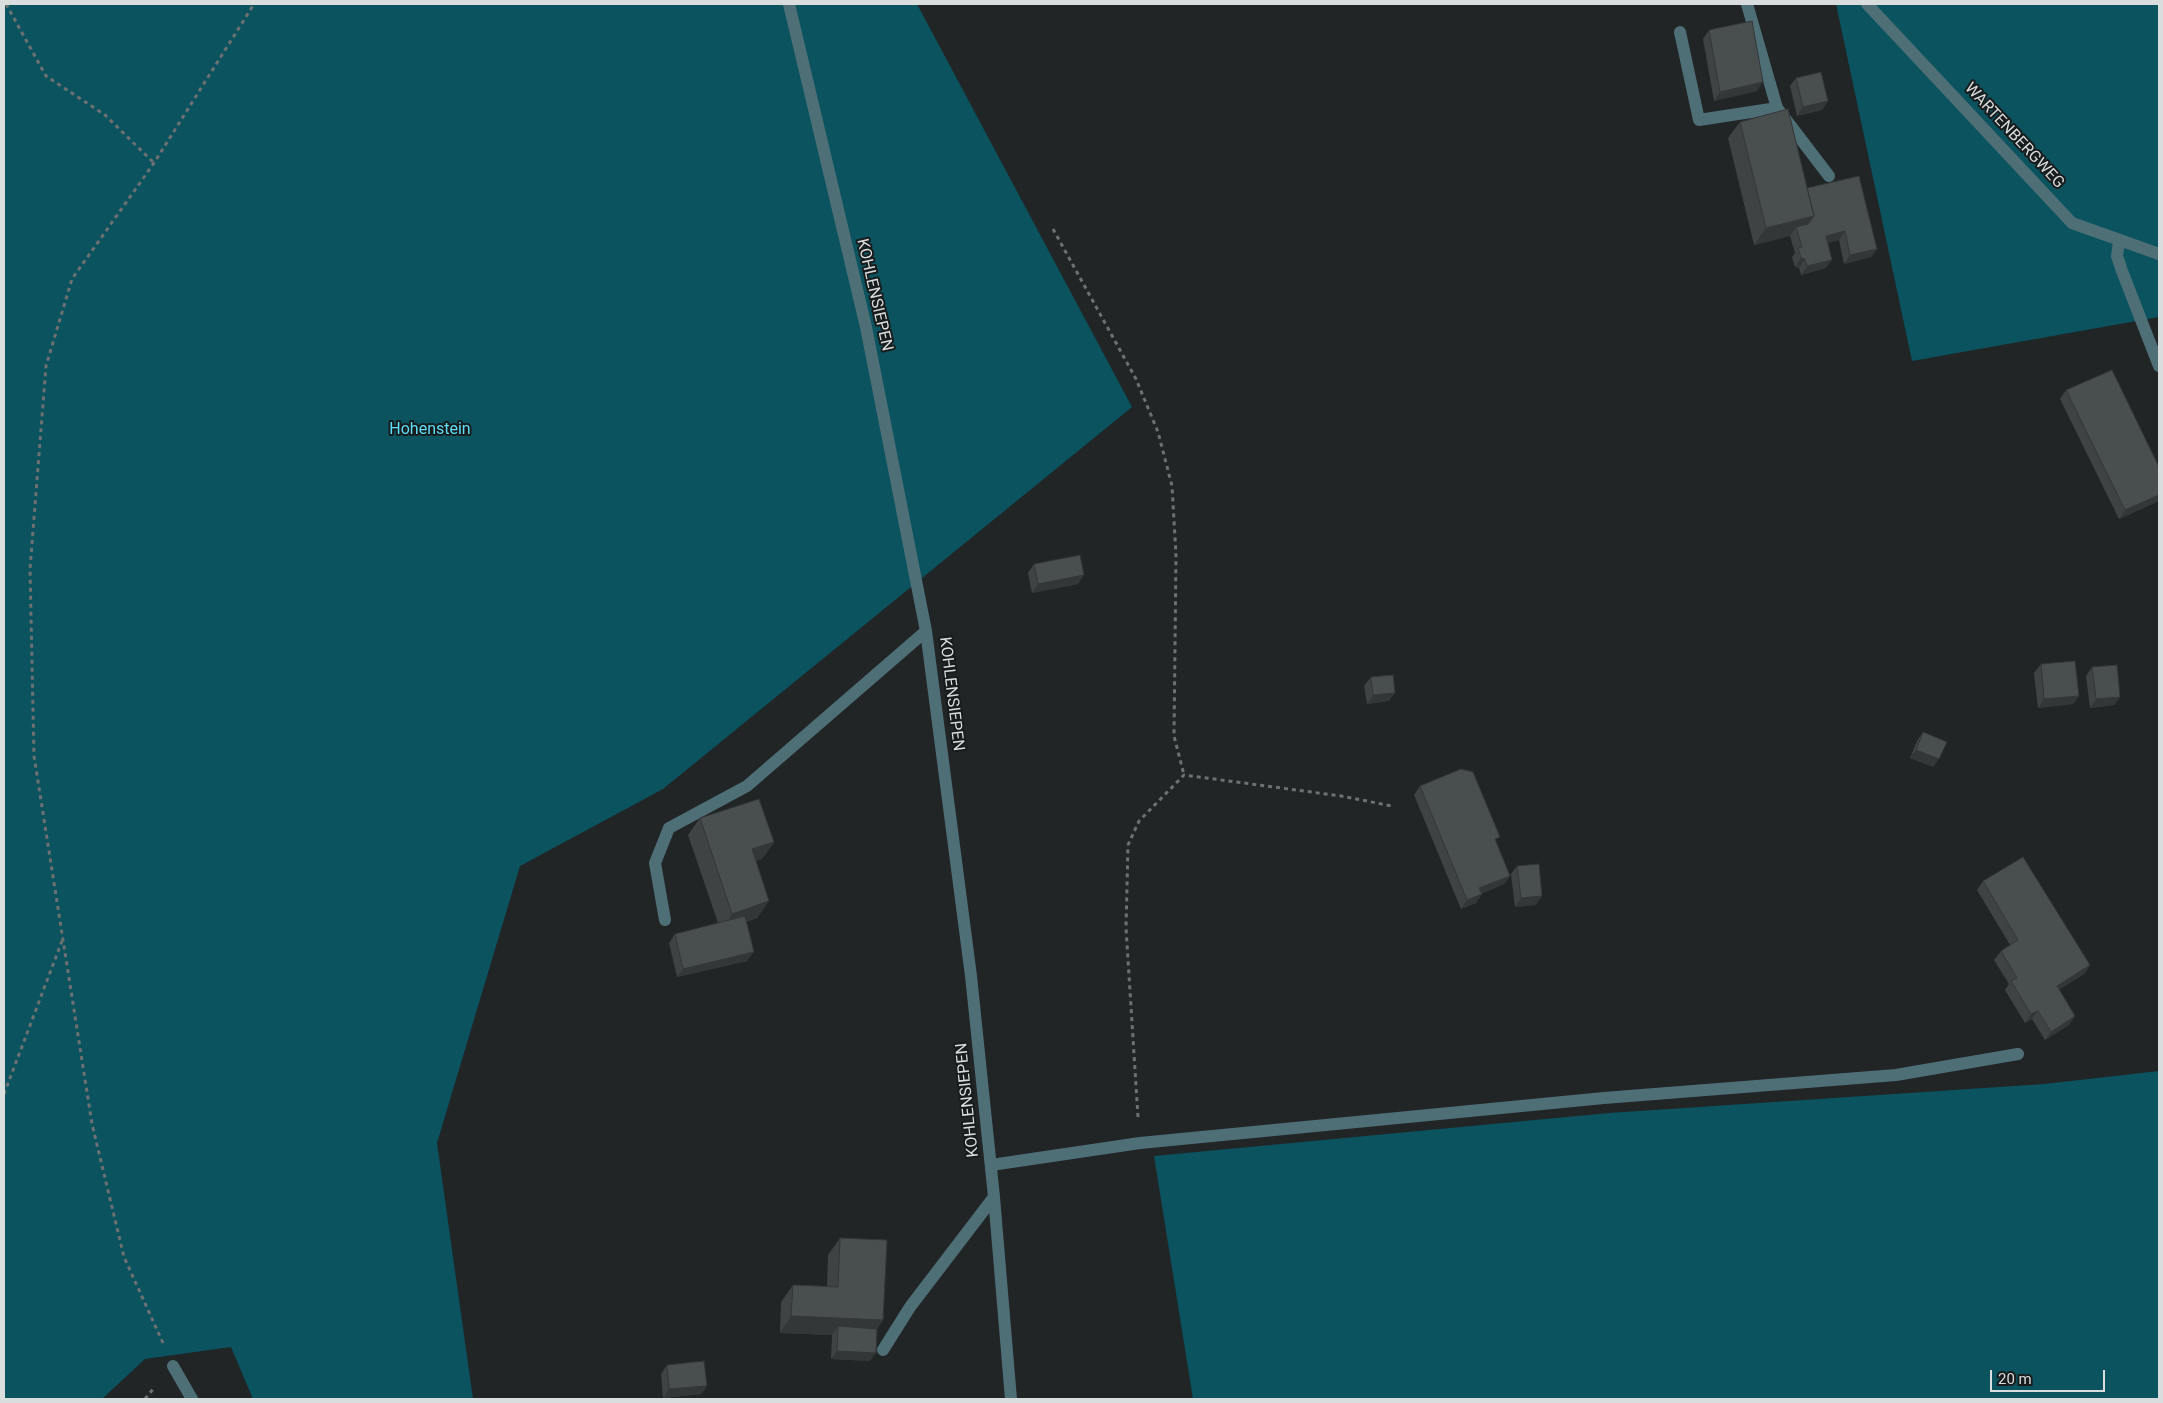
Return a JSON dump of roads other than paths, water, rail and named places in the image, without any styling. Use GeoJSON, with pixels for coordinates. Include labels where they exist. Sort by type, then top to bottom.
{"type":"FeatureCollection","features":[{"type":"Feature","properties":{"kind":"street","name":"KOHLENSIEPEN"},"geometry":{"type":"LineString","coordinates":[[789,4],[866,327],[926,631],[971,976],[991,1165],[1011,1399]]}},
{"type":"Feature","properties":{"kind":"street"},"geometry":{"type":"LineString","coordinates":[[1747,4],[1777,108],[1829,176]]}},
{"type":"Feature","properties":{"kind":"street","name":"WARTENBERGWEG"},"geometry":{"type":"LineString","coordinates":[[1867,4],[2072,223],[2159,254]]}},
{"type":"Feature","properties":{"kind":"street"},"geometry":{"type":"LineString","coordinates":[[1680,32],[1699,120],[1777,108]]}},
{"type":"Feature","properties":{"kind":"street"},"geometry":{"type":"LineString","coordinates":[[2119,241],[2117,256],[2159,366]]}},
{"type":"Feature","properties":{"kind":"street"},"geometry":{"type":"LineString","coordinates":[[665,920],[655,863],[669,828],[747,786],[926,631]]}},
{"type":"Feature","properties":{"kind":"street"},"geometry":{"type":"LineString","coordinates":[[991,1165],[1140,1143],[1594,1099],[1896,1075],[2018,1054]]}},
{"type":"Feature","properties":{"kind":"street"},"geometry":{"type":"LineString","coordinates":[[883,1350],[910,1307],[994,1198]]}},
{"type":"Feature","properties":{"kind":"street"},"geometry":{"type":"LineString","coordinates":[[173,1366],[192,1399]]}},
{"type":"Feature","properties":{"kind":"park label","name":"Hohenstein"},"geometry":{"type":"Point","coordinates":[430,430]}}]}
